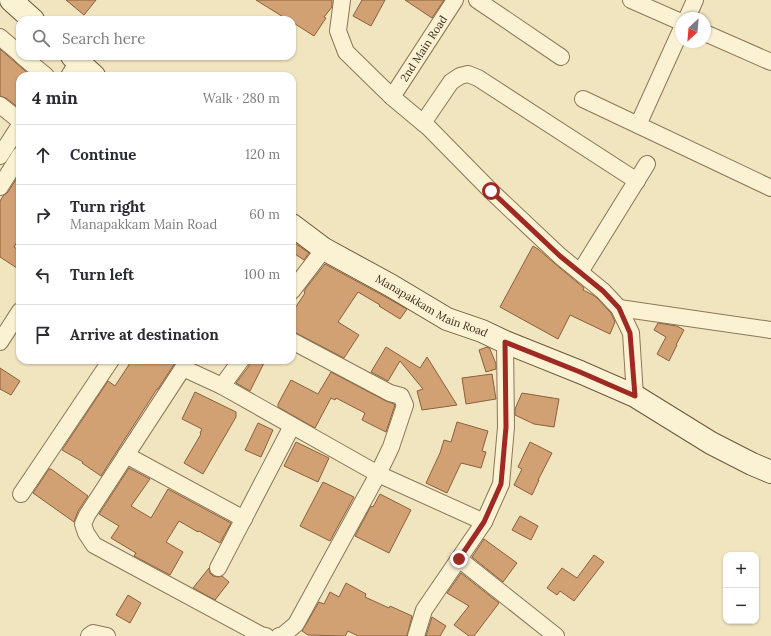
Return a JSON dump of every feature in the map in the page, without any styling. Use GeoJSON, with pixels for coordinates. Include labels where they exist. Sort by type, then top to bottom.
{"type":"FeatureCollection","features":[{"type":"Feature","properties":{"kind":"main road"},"geometry":{"type":"LineString","coordinates":[[11,0],[29,16]]}},
{"type":"Feature","properties":{"kind":"main road"},"geometry":{"type":"LineString","coordinates":[[73,64],[87,72]]}},
{"type":"Feature","properties":{"kind":"main road","name":"Manapakkam Main Road"},"geometry":{"type":"LineString","coordinates":[[296,228],[324,249],[448,319],[482,331],[635,396],[711,443],[771,472]]}},
{"type":"Feature","properties":{"kind":"street"},"geometry":{"type":"LineString","coordinates":[[342,0],[338,31],[346,52],[392,97],[423,122],[491,191],[560,256],[603,291],[619,308],[630,333],[635,396]]}},
{"type":"Feature","properties":{"kind":"street","name":"2nd Main Road"},"geometry":{"type":"LineString","coordinates":[[392,97],[456,0]]}},
{"type":"Feature","properties":{"kind":"street"},"geometry":{"type":"LineString","coordinates":[[477,0],[560,58]]}},
{"type":"Feature","properties":{"kind":"street"},"geometry":{"type":"LineString","coordinates":[[630,0],[675,19]]}},
{"type":"Feature","properties":{"kind":"street"},"geometry":{"type":"LineString","coordinates":[[690,12],[695,0]]}},
{"type":"Feature","properties":{"kind":"street"},"geometry":{"type":"LineString","coordinates":[[711,35],[771,62]]}},
{"type":"Feature","properties":{"kind":"street"},"geometry":{"type":"LineString","coordinates":[[0,38],[16,51]]}},
{"type":"Feature","properties":{"kind":"street"},"geometry":{"type":"LineString","coordinates":[[638,124],[675,43]]}},
{"type":"Feature","properties":{"kind":"street"},"geometry":{"type":"LineString","coordinates":[[27,60],[41,72]]}},
{"type":"Feature","properties":{"kind":"street"},"geometry":{"type":"LineString","coordinates":[[423,122],[451,82],[460,76],[468,74],[485,83],[637,180]]}},
{"type":"Feature","properties":{"kind":"street"},"geometry":{"type":"LineString","coordinates":[[583,99],[771,188]]}},
{"type":"Feature","properties":{"kind":"street"},"geometry":{"type":"LineString","coordinates":[[0,106],[16,118]]}},
{"type":"Feature","properties":{"kind":"street"},"geometry":{"type":"LineString","coordinates":[[0,156],[16,131]]}},
{"type":"Feature","properties":{"kind":"street"},"geometry":{"type":"LineString","coordinates":[[0,187],[16,161]]}},
{"type":"Feature","properties":{"kind":"street"},"geometry":{"type":"LineString","coordinates":[[580,272],[647,164]]}},
{"type":"Feature","properties":{"kind":"street"},"geometry":{"type":"LineString","coordinates":[[296,286],[324,249]]}},
{"type":"Feature","properties":{"kind":"street"},"geometry":{"type":"LineString","coordinates":[[619,308],[771,330]]}},
{"type":"Feature","properties":{"kind":"street"},"geometry":{"type":"LineString","coordinates":[[0,342],[16,317]]}},
{"type":"Feature","properties":{"kind":"street"},"geometry":{"type":"LineString","coordinates":[[416,636],[424,610],[484,522],[501,484],[506,427],[505,342]]}},
{"type":"Feature","properties":{"kind":"street"},"geometry":{"type":"LineString","coordinates":[[279,636],[283,635],[296,624],[378,474],[391,447],[405,405],[401,396],[390,393],[296,343]]}},
{"type":"Feature","properties":{"kind":"street"},"geometry":{"type":"LineString","coordinates":[[21,494],[108,364]]}},
{"type":"Feature","properties":{"kind":"street"},"geometry":{"type":"LineString","coordinates":[[222,386],[238,364]]}},
{"type":"Feature","properties":{"kind":"street"},"geometry":{"type":"LineString","coordinates":[[266,636],[94,545],[86,533],[83,524],[87,515],[183,368],[222,386],[378,474],[484,522]]}},
{"type":"Feature","properties":{"kind":"street"},"geometry":{"type":"LineString","coordinates":[[218,568],[292,426]]}},
{"type":"Feature","properties":{"kind":"street"},"geometry":{"type":"LineString","coordinates":[[126,455],[244,519]]}},
{"type":"Feature","properties":{"kind":"street"},"geometry":{"type":"LineString","coordinates":[[459,559],[556,636]]}},
{"type":"Feature","properties":{"kind":"street"},"geometry":{"type":"LineString","coordinates":[[89,636],[93,634],[107,636]]}},
{"type":"Feature","properties":{"kind":"building"},"geometry":{"type":"Polygon","coordinates":[[[66,0],[96,0],[84,15],[66,0]]]}},
{"type":"Feature","properties":{"kind":"building"},"geometry":{"type":"Polygon","coordinates":[[[256,0],[332,0],[332,7],[324,17],[326,18],[314,36],[296,25],[296,16],[282,16],[256,0]]]}},
{"type":"Feature","properties":{"kind":"building"},"geometry":{"type":"Polygon","coordinates":[[[362,0],[385,0],[371,26],[353,16],[362,0]]]}},
{"type":"Feature","properties":{"kind":"building"},"geometry":{"type":"Polygon","coordinates":[[[405,0],[444,0],[432,18],[405,0]]]}},
{"type":"Feature","properties":{"kind":"building"},"geometry":{"type":"Polygon","coordinates":[[[0,49],[26,72],[16,72],[16,106],[6,98],[0,96],[0,49]]]}},
{"type":"Feature","properties":{"kind":"building"},"geometry":{"type":"Polygon","coordinates":[[[16,179],[16,244],[14,247],[16,248],[16,267],[0,257],[0,201],[16,179]]]}},
{"type":"Feature","properties":{"kind":"building"},"geometry":{"type":"Polygon","coordinates":[[[296,244],[309,253],[304,260],[296,255],[296,244]]]}},
{"type":"Feature","properties":{"kind":"building"},"geometry":{"type":"Polygon","coordinates":[[[533,246],[584,288],[583,290],[597,298],[611,313],[615,322],[610,334],[570,315],[558,339],[500,307],[533,246]]]}},
{"type":"Feature","properties":{"kind":"building"},"geometry":{"type":"Polygon","coordinates":[[[325,264],[407,309],[400,319],[358,292],[338,322],[359,335],[344,358],[296,333],[296,307],[305,293],[306,288],[325,264]]]}},
{"type":"Feature","properties":{"kind":"building"},"geometry":{"type":"Polygon","coordinates":[[[658,323],[677,326],[684,330],[669,361],[657,354],[666,337],[654,330],[658,323]]]}},
{"type":"Feature","properties":{"kind":"building"},"geometry":{"type":"Polygon","coordinates":[[[386,347],[420,368],[427,357],[457,405],[422,410],[417,391],[423,389],[400,361],[388,381],[371,372],[386,347]]]}},
{"type":"Feature","properties":{"kind":"building"},"geometry":{"type":"Polygon","coordinates":[[[487,347],[490,349],[496,364],[496,369],[486,372],[479,350],[487,347]]]}},
{"type":"Feature","properties":{"kind":"building"},"geometry":{"type":"Polygon","coordinates":[[[129,364],[174,364],[101,476],[82,463],[83,462],[62,450],[108,381],[115,386],[129,364]]]}},
{"type":"Feature","properties":{"kind":"building"},"geometry":{"type":"Polygon","coordinates":[[[249,364],[264,364],[250,391],[236,383],[249,364]]]}},
{"type":"Feature","properties":{"kind":"building"},"geometry":{"type":"Polygon","coordinates":[[[0,368],[20,381],[11,395],[0,389],[0,368]]]}},
{"type":"Feature","properties":{"kind":"building"},"geometry":{"type":"Polygon","coordinates":[[[331,372],[395,405],[386,432],[362,420],[365,413],[336,398],[335,400],[331,398],[315,428],[278,407],[278,404],[291,380],[318,394],[331,372]]]}},
{"type":"Feature","properties":{"kind":"building"},"geometry":{"type":"Polygon","coordinates":[[[492,374],[496,399],[466,404],[462,378],[492,374]]]}},
{"type":"Feature","properties":{"kind":"building"},"geometry":{"type":"Polygon","coordinates":[[[195,392],[236,412],[236,417],[203,474],[184,463],[201,434],[202,429],[182,419],[195,392]]]}},
{"type":"Feature","properties":{"kind":"building"},"geometry":{"type":"Polygon","coordinates":[[[522,393],[559,399],[554,427],[534,424],[515,415],[515,409],[522,393]]]}},
{"type":"Feature","properties":{"kind":"building"},"geometry":{"type":"Polygon","coordinates":[[[457,422],[488,431],[482,451],[486,452],[481,468],[461,463],[447,493],[426,483],[440,453],[444,440],[451,442],[457,422]]]}},
{"type":"Feature","properties":{"kind":"building"},"geometry":{"type":"Polygon","coordinates":[[[258,423],[273,430],[261,457],[245,450],[258,423]]]}},
{"type":"Feature","properties":{"kind":"building"},"geometry":{"type":"Polygon","coordinates":[[[296,442],[329,458],[318,482],[284,466],[296,442]]]}},
{"type":"Feature","properties":{"kind":"building"},"geometry":{"type":"Polygon","coordinates":[[[530,442],[552,453],[532,495],[514,485],[522,469],[518,467],[530,442]]]}},
{"type":"Feature","properties":{"kind":"building"},"geometry":{"type":"Polygon","coordinates":[[[129,468],[150,479],[131,506],[151,518],[168,489],[231,523],[220,543],[179,521],[166,542],[183,552],[170,575],[134,556],[136,553],[111,538],[119,526],[99,514],[129,468]]]}},
{"type":"Feature","properties":{"kind":"building"},"geometry":{"type":"Polygon","coordinates":[[[49,469],[88,496],[78,511],[74,522],[33,493],[49,469]]]}},
{"type":"Feature","properties":{"kind":"building"},"geometry":{"type":"Polygon","coordinates":[[[323,482],[354,497],[330,541],[300,526],[323,482]]]}},
{"type":"Feature","properties":{"kind":"building"},"geometry":{"type":"Polygon","coordinates":[[[380,494],[411,510],[389,553],[355,536],[371,506],[373,507],[380,494]]]}},
{"type":"Feature","properties":{"kind":"building"},"geometry":{"type":"Polygon","coordinates":[[[520,516],[538,526],[531,540],[512,530],[520,516]]]}},
{"type":"Feature","properties":{"kind":"building"},"geometry":{"type":"Polygon","coordinates":[[[484,539],[517,563],[503,582],[472,557],[484,539]]]}},
{"type":"Feature","properties":{"kind":"building"},"geometry":{"type":"Polygon","coordinates":[[[594,555],[604,562],[574,601],[560,591],[557,595],[547,588],[562,568],[577,578],[594,555]]]}},
{"type":"Feature","properties":{"kind":"building"},"geometry":{"type":"Polygon","coordinates":[[[209,568],[210,573],[213,576],[222,576],[229,582],[215,600],[193,588],[209,568]]]}},
{"type":"Feature","properties":{"kind":"building"},"geometry":{"type":"Polygon","coordinates":[[[461,573],[499,603],[474,636],[469,636],[454,625],[469,606],[447,593],[461,573]]]}},
{"type":"Feature","properties":{"kind":"building"},"geometry":{"type":"Polygon","coordinates":[[[346,583],[366,594],[365,597],[389,608],[390,606],[412,616],[407,636],[358,636],[348,631],[345,636],[308,635],[302,631],[319,602],[324,604],[330,592],[339,597],[346,583]]]}},
{"type":"Feature","properties":{"kind":"building"},"geometry":{"type":"Polygon","coordinates":[[[128,595],[141,603],[130,623],[116,615],[128,595]]]}},
{"type":"Feature","properties":{"kind":"building"},"geometry":{"type":"Polygon","coordinates":[[[432,617],[446,626],[440,636],[426,636],[432,617]]]}},
{"type":"Feature","properties":{"kind":"route"},"geometry":{"type":"LineString","coordinates":[[459,559],[484,522],[501,484],[506,427],[505,342],[635,396],[630,333],[619,308],[603,291],[560,256],[491,191]]}}]}
